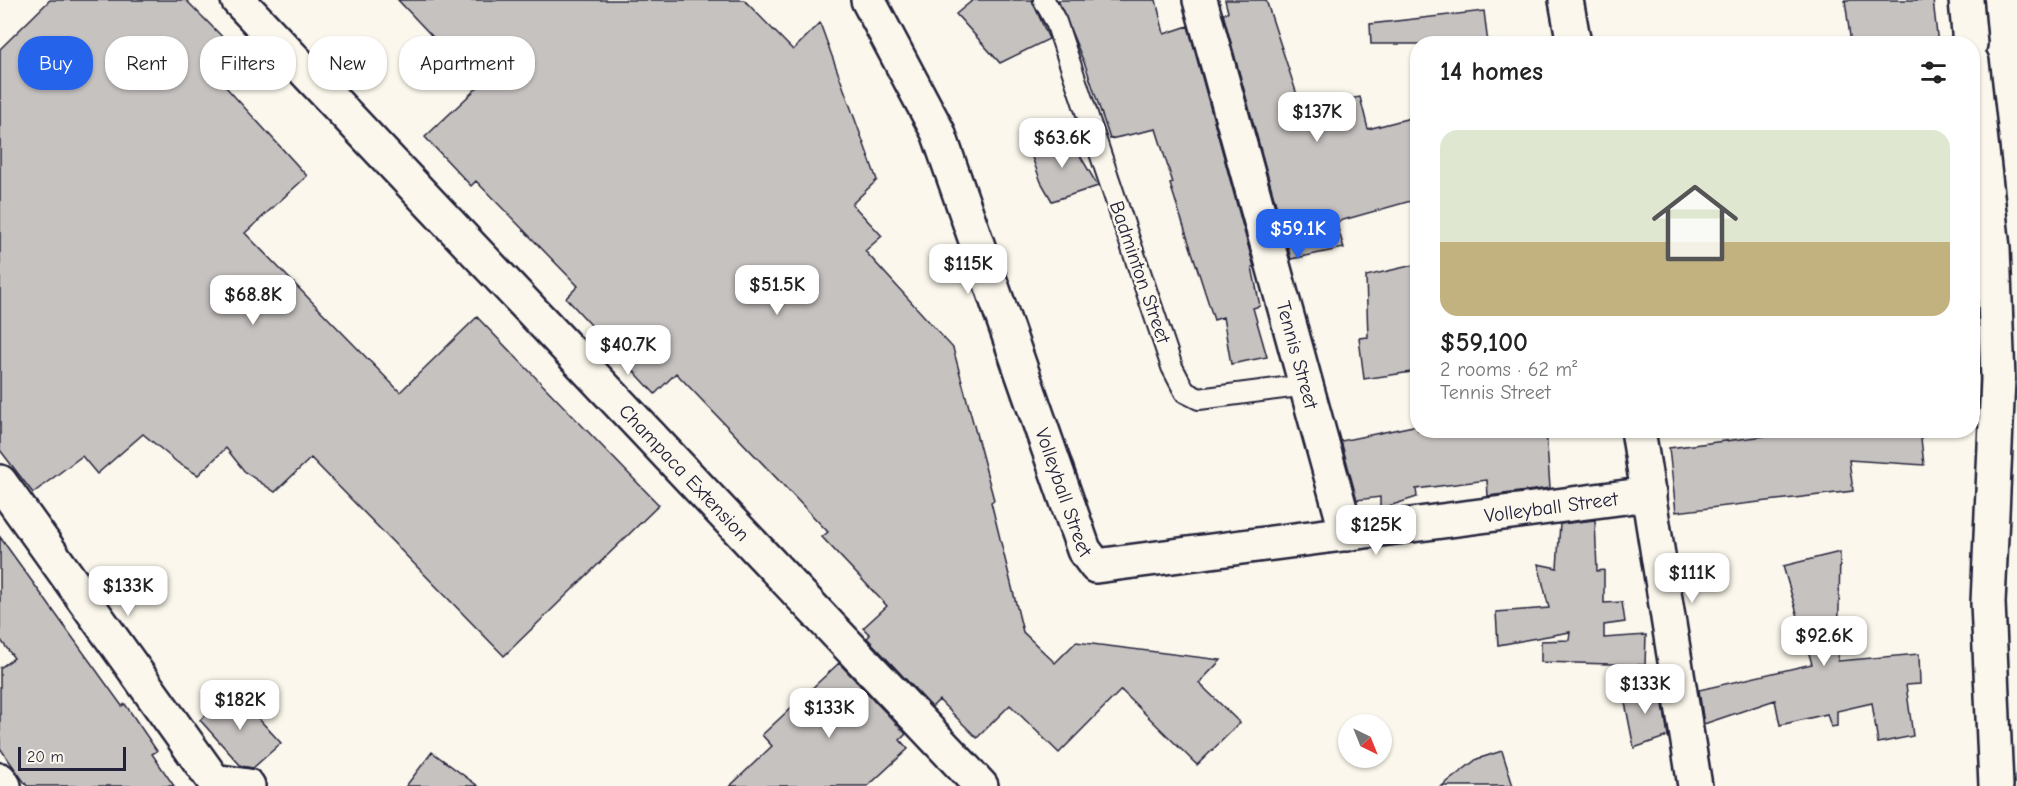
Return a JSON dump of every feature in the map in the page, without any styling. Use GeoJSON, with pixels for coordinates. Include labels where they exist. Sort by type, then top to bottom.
{"type":"FeatureCollection","features":[{"type":"Feature","properties":{"kind":"street","name":"Champaca Extension"},"geometry":{"type":"LineString","coordinates":[[238,0],[981,786]]}},
{"type":"Feature","properties":{"kind":"street","name":"Volleyball Street"},"geometry":{"type":"LineString","coordinates":[[868,0],[938,132],[1084,550],[1096,566],[1649,494]]}},
{"type":"Feature","properties":{"kind":"street","name":"Tennis Street"},"geometry":{"type":"LineString","coordinates":[[1200,0],[1347,534]]}},
{"type":"Feature","properties":{"kind":"street"},"geometry":{"type":"LineString","coordinates":[[1566,0],[1573,36]]}},
{"type":"Feature","properties":{"kind":"street"},"geometry":{"type":"LineString","coordinates":[[1966,0],[1969,36]]}},
{"type":"Feature","properties":{"kind":"street"},"geometry":{"type":"LineString","coordinates":[[1980,129],[1994,247],[2005,532],[1988,603],[1996,786]]}},
{"type":"Feature","properties":{"kind":"street"},"geometry":{"type":"LineString","coordinates":[[1639,438],[1695,786]]}},
{"type":"Feature","properties":{"kind":"street"},"geometry":{"type":"LineString","coordinates":[[0,482],[214,781],[248,786]]}},
{"type":"Feature","properties":{"kind":"street"},"geometry":{"type":"LineString","coordinates":[[0,780],[4,786]]}},
{"type":"Feature","properties":{"kind":"lane","name":"Badminton Street"},"geometry":{"type":"LineString","coordinates":[[1044,0],[1056,22],[1172,367],[1185,392],[1199,399],[1307,385]]}},
{"type":"Feature","properties":{"kind":"building"},"geometry":{"type":"Polygon","coordinates":[[[50,0],[186,0],[221,36],[200,36],[200,90],[229,90],[307,176],[245,233],[400,392],[477,317],[659,505],[504,656],[311,458],[275,492],[245,472],[226,448],[198,475],[178,463],[143,434],[97,474],[82,456],[33,493],[0,450],[0,49],[50,0]]]}},
{"type":"Feature","properties":{"kind":"building"},"geometry":{"type":"Polygon","coordinates":[[[398,0],[744,0],[793,50],[820,23],[877,180],[852,204],[882,236],[865,251],[953,348],[994,500],[991,502],[1023,632],[1055,663],[1076,642],[1221,660],[1199,683],[1240,723],[1197,765],[1121,690],[1059,753],[1010,705],[977,738],[939,700],[932,707],[867,638],[870,635],[863,628],[887,606],[822,537],[828,532],[676,373],[655,394],[566,298],[578,286],[476,181],[471,186],[425,137],[475,90],[535,90],[535,36],[432,36],[398,0]]]}},
{"type":"Feature","properties":{"kind":"building"},"geometry":{"type":"Polygon","coordinates":[[[973,0],[1032,0],[1049,39],[1000,63],[956,14],[973,0]]]}},
{"type":"Feature","properties":{"kind":"building"},"geometry":{"type":"Polygon","coordinates":[[[1058,0],[1156,0],[1164,34],[1188,26],[1254,267],[1252,267],[1260,306],[1253,308],[1267,357],[1231,364],[1223,317],[1214,320],[1170,184],[1173,183],[1156,129],[1110,139],[1086,67],[1058,0]]]}},
{"type":"Feature","properties":{"kind":"building"},"geometry":{"type":"Polygon","coordinates":[[[1225,0],[1266,0],[1301,107],[1360,97],[1368,129],[1410,118],[1410,201],[1336,222],[1344,248],[1291,259],[1223,14],[1228,12],[1225,0]]]}},
{"type":"Feature","properties":{"kind":"building"},"geometry":{"type":"Polygon","coordinates":[[[1845,0],[1933,0],[1937,36],[1850,36],[1845,0]]]}},
{"type":"Feature","properties":{"kind":"building"},"geometry":{"type":"Polygon","coordinates":[[[1484,11],[1487,36],[1410,36],[1410,44],[1371,44],[1370,24],[1484,11]]]}},
{"type":"Feature","properties":{"kind":"building"},"geometry":{"type":"Polygon","coordinates":[[[1069,137],[1098,186],[1052,201],[1041,182],[1029,149],[1069,137]]]}},
{"type":"Feature","properties":{"kind":"building"},"geometry":{"type":"Polygon","coordinates":[[[1410,266],[1410,372],[1364,379],[1359,338],[1368,337],[1366,276],[1410,266]]]}},
{"type":"Feature","properties":{"kind":"building"},"geometry":{"type":"Polygon","coordinates":[[[1410,427],[1410,438],[1547,438],[1550,488],[1488,496],[1487,480],[1416,489],[1417,497],[1380,509],[1380,497],[1357,500],[1341,441],[1410,427]]]}},
{"type":"Feature","properties":{"kind":"building"},"geometry":{"type":"Polygon","coordinates":[[[1748,438],[1921,438],[1924,465],[1849,460],[1853,491],[1676,512],[1669,448],[1748,438]]]}},
{"type":"Feature","properties":{"kind":"building"},"geometry":{"type":"Polygon","coordinates":[[[1595,520],[1597,571],[1604,570],[1604,603],[1622,602],[1625,622],[1604,625],[1604,638],[1646,635],[1645,665],[1541,662],[1541,641],[1569,640],[1570,632],[1498,645],[1496,612],[1549,608],[1538,564],[1557,568],[1560,524],[1595,520]]]}},
{"type":"Feature","properties":{"kind":"building"},"geometry":{"type":"Polygon","coordinates":[[[0,537],[122,706],[125,704],[157,751],[152,754],[174,786],[27,786],[0,748],[0,668],[14,658],[0,639],[0,537]]]}},
{"type":"Feature","properties":{"kind":"building"},"geometry":{"type":"Polygon","coordinates":[[[1840,552],[1838,661],[1919,654],[1920,684],[1906,685],[1913,736],[1878,743],[1872,703],[1837,711],[1837,726],[1831,727],[1827,714],[1780,725],[1775,700],[1704,724],[1699,690],[1812,664],[1783,566],[1840,552]]]}},
{"type":"Feature","properties":{"kind":"building"},"geometry":{"type":"Polygon","coordinates":[[[839,663],[906,734],[900,740],[908,749],[868,786],[730,786],[772,746],[762,735],[839,663]]]}},
{"type":"Feature","properties":{"kind":"building"},"geometry":{"type":"Polygon","coordinates":[[[1652,685],[1655,700],[1662,698],[1668,736],[1634,748],[1622,687],[1652,685]]]}},
{"type":"Feature","properties":{"kind":"building"},"geometry":{"type":"Polygon","coordinates":[[[232,690],[281,743],[253,768],[241,766],[200,720],[232,690]]]}},
{"type":"Feature","properties":{"kind":"building"},"geometry":{"type":"Polygon","coordinates":[[[1502,751],[1513,786],[1442,786],[1477,759],[1502,751]]]}},
{"type":"Feature","properties":{"kind":"building"},"geometry":{"type":"Polygon","coordinates":[[[432,752],[478,786],[406,786],[432,752]]]}}]}
